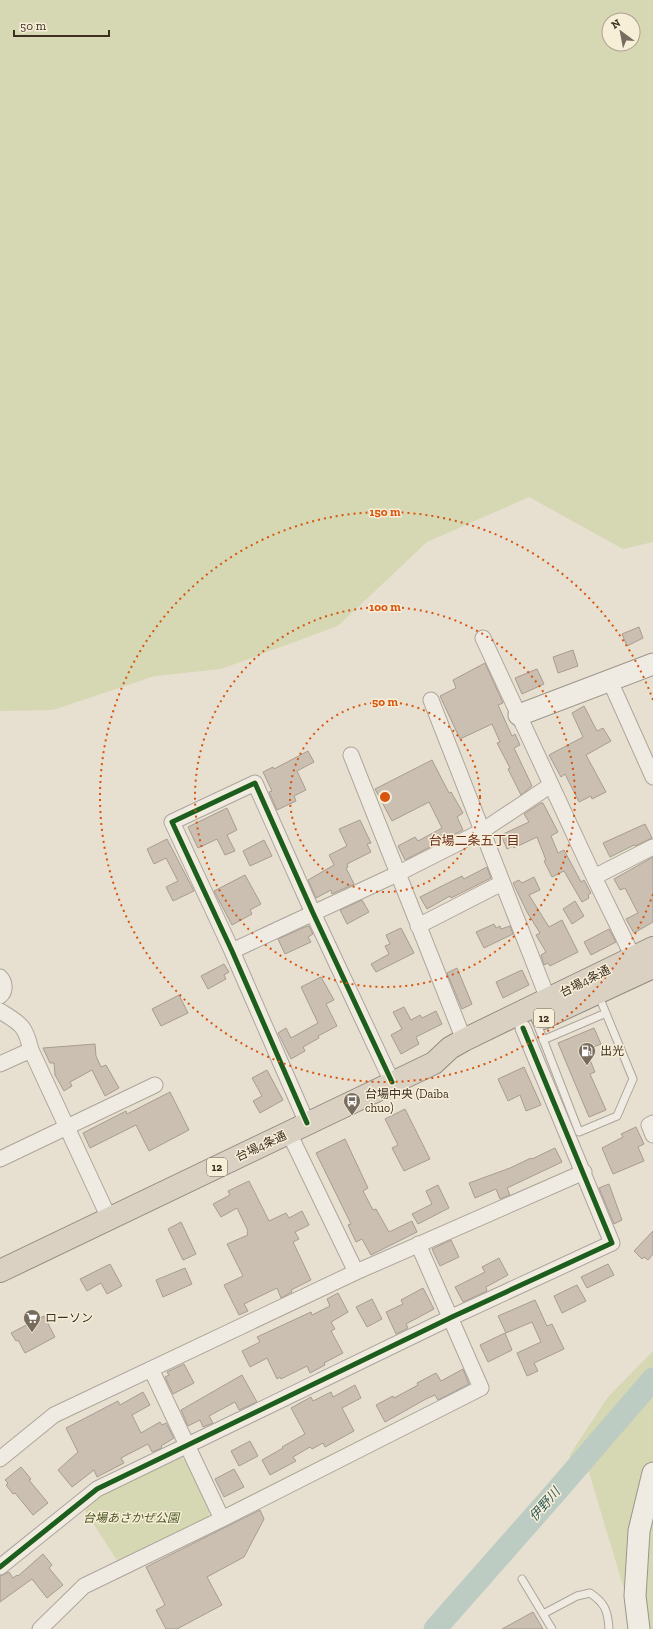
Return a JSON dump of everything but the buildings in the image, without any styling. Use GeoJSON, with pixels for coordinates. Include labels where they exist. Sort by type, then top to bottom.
{"type":"FeatureCollection","features":[{"type":"Feature","properties":{"kind":"highway","name":"台場4条通"},"geometry":{"type":"LineString","coordinates":[[0,1271],[434,1063],[450,1048],[464,1040],[653,946]]}},
{"type":"Feature","properties":{"kind":"highway","name":"台場4条通"},"geometry":{"type":"LineString","coordinates":[[434,1063],[454,1062],[534,1030],[598,992],[653,966]]}},
{"type":"Feature","properties":{"kind":"street"},"geometry":{"type":"LineString","coordinates":[[483,638],[594,877],[633,957]]}},
{"type":"Feature","properties":{"kind":"street"},"geometry":{"type":"LineString","coordinates":[[519,716],[653,664]]}},
{"type":"Feature","properties":{"kind":"street"},"geometry":{"type":"LineString","coordinates":[[610,681],[653,778]]}},
{"type":"Feature","properties":{"kind":"street"},"geometry":{"type":"LineString","coordinates":[[431,700],[548,999]]}},
{"type":"Feature","properties":{"kind":"street"},"geometry":{"type":"LineString","coordinates":[[351,754],[397,874],[464,1040]]}},
{"type":"Feature","properties":{"kind":"street"},"geometry":{"type":"LineString","coordinates":[[356,1272],[298,1128],[232,951],[172,822],[255,783],[313,913],[392,1082]]}},
{"type":"Feature","properties":{"kind":"street"},"geometry":{"type":"LineString","coordinates":[[232,951],[397,874],[482,832],[551,785]]}},
{"type":"Feature","properties":{"kind":"street"},"geometry":{"type":"LineString","coordinates":[[594,877],[653,847]]}},
{"type":"Feature","properties":{"kind":"street"},"geometry":{"type":"LineString","coordinates":[[418,926],[502,883]]}},
{"type":"Feature","properties":{"kind":"street"},"geometry":{"type":"LineString","coordinates":[[0,977],[3,980],[5,987],[3,994],[0,996]]}},
{"type":"Feature","properties":{"kind":"street"},"geometry":{"type":"LineString","coordinates":[[0,1011],[21,1024],[28,1035],[31,1050],[110,1218]]}},
{"type":"Feature","properties":{"kind":"street"},"geometry":{"type":"LineString","coordinates":[[0,1567],[97,1489],[452,1317],[612,1243],[584,1172],[534,1030]]}},
{"type":"Feature","properties":{"kind":"street"},"geometry":{"type":"LineString","coordinates":[[0,1064],[31,1050]]}},
{"type":"Feature","properties":{"kind":"street"},"geometry":{"type":"LineString","coordinates":[[0,1159],[155,1086]]}},
{"type":"Feature","properties":{"kind":"street"},"geometry":{"type":"LineString","coordinates":[[653,1123],[649,1125],[653,1135]]}},
{"type":"Feature","properties":{"kind":"street"},"geometry":{"type":"LineString","coordinates":[[0,1459],[54,1415],[356,1272],[584,1172]]}},
{"type":"Feature","properties":{"kind":"street"},"geometry":{"type":"LineString","coordinates":[[40,1629],[84,1586],[222,1519],[481,1388],[452,1317],[418,1244]]}},
{"type":"Feature","properties":{"kind":"street"},"geometry":{"type":"LineString","coordinates":[[151,1369],[188,1444],[222,1519]]}},
{"type":"Feature","properties":{"kind":"street"},"geometry":{"type":"LineString","coordinates":[[640,1629],[635,1596],[639,1531],[653,1473]]}},
{"type":"Feature","properties":{"kind":"lane"},"geometry":{"type":"LineString","coordinates":[[598,992],[633,1079],[617,1116],[579,1132],[534,1030],[606,1013]]}},
{"type":"Feature","properties":{"kind":"lane"},"geometry":{"type":"LineString","coordinates":[[522,1579],[552,1629]]}},
{"type":"Feature","properties":{"kind":"lane"},"geometry":{"type":"LineString","coordinates":[[543,1614],[578,1596],[590,1593],[600,1599],[606,1610],[609,1629]]}},
{"type":"Feature","properties":{"kind":"green space"},"geometry":{"type":"Polygon","coordinates":[[[0,0],[653,0],[653,542],[623,549],[529,497],[427,542],[338,626],[221,669],[155,676],[53,710],[0,711],[0,0]]]}},
{"type":"Feature","properties":{"kind":"green space"},"geometry":{"type":"Polygon","coordinates":[[[653,1351],[653,1629],[636,1629],[588,1469],[569,1456],[608,1397],[653,1351]]]}},
{"type":"Feature","properties":{"kind":"green space","name":"台場あさかぜ公園"},"geometry":{"type":"Polygon","coordinates":[[[179,1457],[186,1460],[210,1510],[208,1517],[118,1562],[84,1509],[104,1494],[179,1457]]]}},
{"type":"Feature","properties":{"kind":"waterway","name":"伊野川"},"geometry":{"type":"LineString","coordinates":[[435,1629],[653,1379]]}},
{"type":"Feature","properties":{"kind":"cycle path"},"geometry":{"type":"LineString","coordinates":[[307,1123],[232,951],[172,822],[255,783],[313,913],[392,1082]]}},
{"type":"Feature","properties":{"kind":"cycle path"},"geometry":{"type":"LineString","coordinates":[[0,1567],[97,1489],[452,1317],[612,1243],[523,1028]]}},
{"type":"Feature","properties":{"kind":"place","name":"出光"},"geometry":{"type":"Point","coordinates":[587,1066]}},
{"type":"Feature","properties":{"kind":"place","name":"台場中央 (Daiba chuo)"},"geometry":{"type":"Point","coordinates":[352,1116]}},
{"type":"Feature","properties":{"kind":"place","name":"ローソン"},"geometry":{"type":"Point","coordinates":[32,1333]}},
{"type":"Feature","properties":{"kind":"district","name":"台場二条五丁目"},"geometry":{"type":"Point","coordinates":[474,840]}}]}
